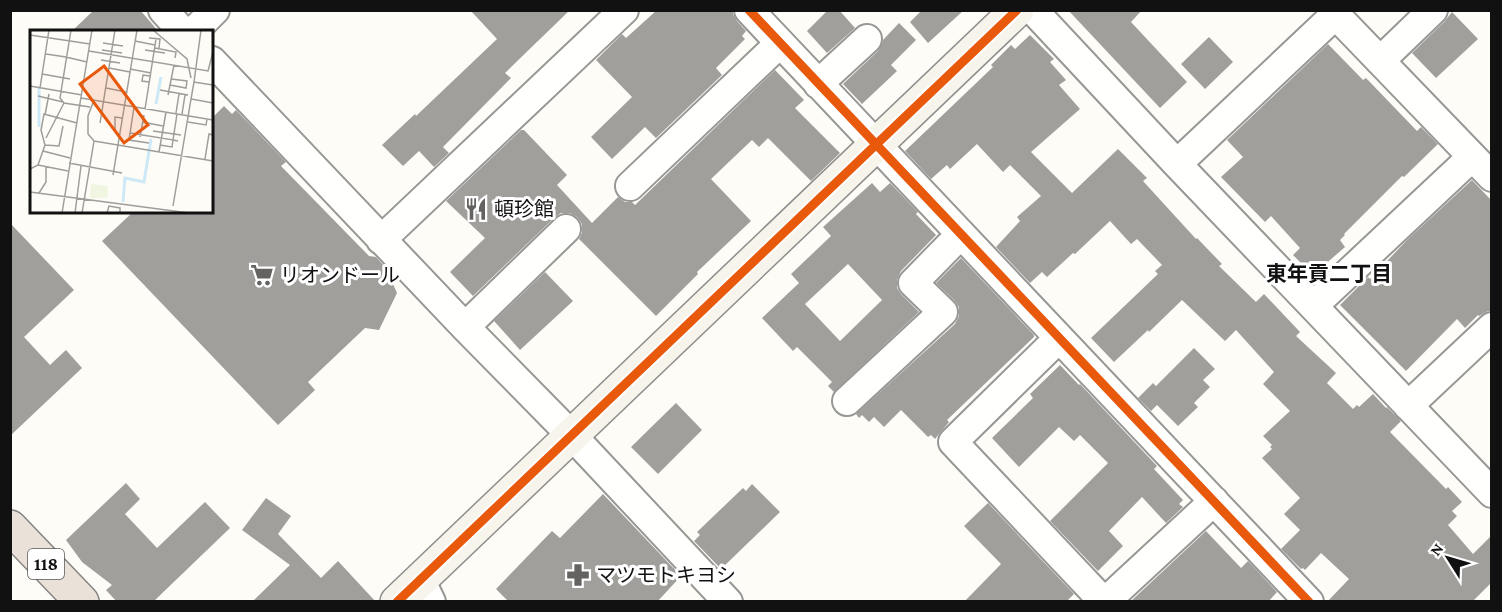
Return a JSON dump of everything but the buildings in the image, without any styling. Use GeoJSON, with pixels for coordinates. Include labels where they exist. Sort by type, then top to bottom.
{"type":"FeatureCollection","features":[{"type":"Feature","properties":{"kind":"highway","name":"118"},"geometry":{"type":"LineString","coordinates":[[10,527],[82,602]]}},
{"type":"Feature","properties":{"kind":"street"},"geometry":{"type":"LineString","coordinates":[[163,10],[181,30]]}},
{"type":"Feature","properties":{"kind":"street"},"geometry":{"type":"LineString","coordinates":[[195,30],[215,10]]}},
{"type":"Feature","properties":{"kind":"street"},"geometry":{"type":"LineString","coordinates":[[381,240],[624,10]]}},
{"type":"Feature","properties":{"kind":"street"},"geometry":{"type":"LineString","coordinates":[[749,10],[1309,602]]}},
{"type":"Feature","properties":{"kind":"street"},"geometry":{"type":"LineString","coordinates":[[416,594],[572,435],[1017,10]]}},
{"type":"Feature","properties":{"kind":"street"},"geometry":{"type":"LineString","coordinates":[[1033,10],[1491,493]]}},
{"type":"Feature","properties":{"kind":"street"},"geometry":{"type":"LineString","coordinates":[[1380,61],[1433,10]]}},
{"type":"Feature","properties":{"kind":"street"},"geometry":{"type":"LineString","coordinates":[[1177,164],[1333,13],[1491,177]]}},
{"type":"Feature","properties":{"kind":"street"},"geometry":{"type":"LineString","coordinates":[[818,84],[867,39]]}},
{"type":"Feature","properties":{"kind":"street"},"geometry":{"type":"LineString","coordinates":[[630,186],[780,43]]}},
{"type":"Feature","properties":{"kind":"street"},"geometry":{"type":"LineString","coordinates":[[213,62],[381,240],[572,435],[728,602]]}},
{"type":"Feature","properties":{"kind":"street"},"geometry":{"type":"LineString","coordinates":[[1312,306],[1472,157]]}},
{"type":"Feature","properties":{"kind":"street"},"geometry":{"type":"LineString","coordinates":[[465,327],[566,229]]}},
{"type":"Feature","properties":{"kind":"street"},"geometry":{"type":"LineString","coordinates":[[847,401],[943,312],[913,283],[961,234]]}},
{"type":"Feature","properties":{"kind":"street"},"geometry":{"type":"LineString","coordinates":[[1408,406],[1491,327]]}},
{"type":"Feature","properties":{"kind":"street"},"geometry":{"type":"LineString","coordinates":[[1059,338],[953,442],[1105,602],[1214,501]]}},
{"type":"Feature","properties":{"kind":"cycle path"},"geometry":{"type":"LineString","coordinates":[[749,10],[1309,602]]}},
{"type":"Feature","properties":{"kind":"cycle path"},"geometry":{"type":"LineString","coordinates":[[397,602],[1017,10]]}},
{"type":"Feature","properties":{"kind":"place","name":"頓珍館"},"geometry":{"type":"Point","coordinates":[476,209]}},
{"type":"Feature","properties":{"kind":"place","name":"リオンドール"},"geometry":{"type":"Point","coordinates":[262,275]}},
{"type":"Feature","properties":{"kind":"place","name":"マツモトキヨシ"},"geometry":{"type":"Point","coordinates":[578,575]}},
{"type":"Feature","properties":{"kind":"district","name":"東年貢二丁目"},"geometry":{"type":"Point","coordinates":[1329,274]}}]}
